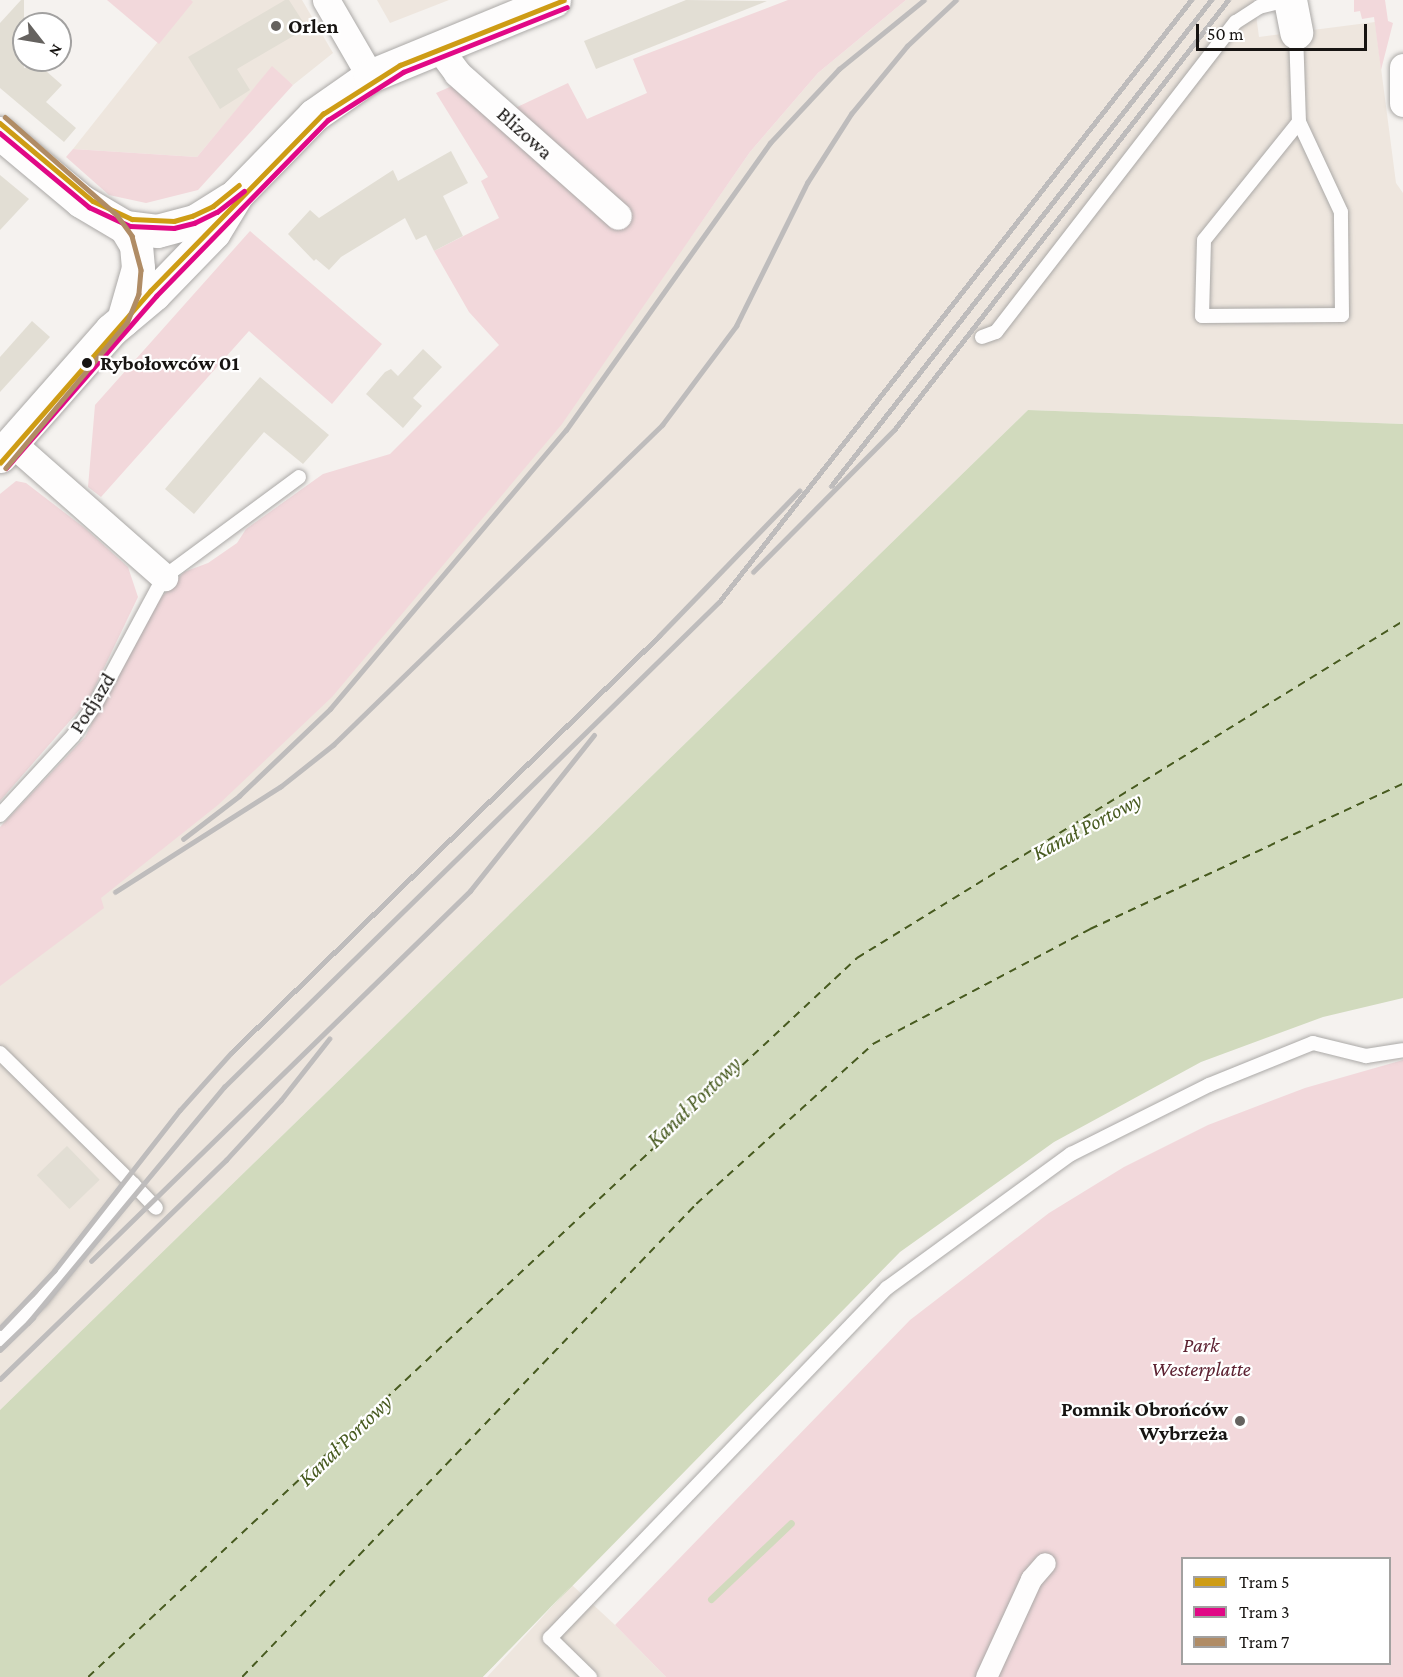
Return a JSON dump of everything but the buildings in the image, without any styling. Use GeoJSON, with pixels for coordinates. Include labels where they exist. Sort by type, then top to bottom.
{"type":"FeatureCollection","features":[{"type":"Feature","properties":{"kind":"street"},"geometry":{"type":"LineString","coordinates":[[326,0],[370,76]]}},
{"type":"Feature","properties":{"kind":"street"},"geometry":{"type":"LineString","coordinates":[[125,228],[157,231],[195,221],[237,194],[314,115],[370,76],[437,46],[554,0]]}},
{"type":"Feature","properties":{"kind":"street"},"geometry":{"type":"LineString","coordinates":[[1289,0],[1296,32]]}},
{"type":"Feature","properties":{"kind":"street","name":"Blizowa"},"geometry":{"type":"LineString","coordinates":[[437,46],[457,73],[618,216]]}},
{"type":"Feature","properties":{"kind":"street"},"geometry":{"type":"LineString","coordinates":[[1403,67],[1403,103]]}},
{"type":"Feature","properties":{"kind":"street"},"geometry":{"type":"LineString","coordinates":[[0,133],[81,201],[125,228],[136,245],[138,268],[123,320]]}},
{"type":"Feature","properties":{"kind":"street"},"geometry":{"type":"LineString","coordinates":[[165,577],[6,450],[123,320],[154,294],[214,232],[237,194]]}},
{"type":"Feature","properties":{"kind":"street"},"geometry":{"type":"LineString","coordinates":[[986,1677],[1031,1579],[1045,1563]]}},
{"type":"Feature","properties":{"kind":"lane"},"geometry":{"type":"LineString","coordinates":[[982,338],[996,332],[1236,22],[1259,7],[1289,0]]}},
{"type":"Feature","properties":{"kind":"lane"},"geometry":{"type":"LineString","coordinates":[[1296,32],[1299,123],[1341,212],[1342,315],[1202,316],[1204,240],[1299,123]]}},
{"type":"Feature","properties":{"kind":"lane","name":"Podjazd"},"geometry":{"type":"LineString","coordinates":[[0,815],[73,736],[95,705],[165,577],[299,477]]}},
{"type":"Feature","properties":{"kind":"lane"},"geometry":{"type":"LineString","coordinates":[[590,1677],[550,1638],[887,1288],[1071,1154],[1209,1084],[1312,1043],[1366,1056],[1403,1050]]}},
{"type":"Feature","properties":{"kind":"lane"},"geometry":{"type":"LineString","coordinates":[[0,1053],[156,1208]]}},
{"type":"Feature","properties":{"kind":"lane"},"geometry":{"type":"LineString","coordinates":[[0,1339],[41,1300],[133,1184]]}},
{"type":"Feature","properties":{"kind":"shaded area"},"geometry":{"type":"Polygon","coordinates":[[[191,0],[302,0],[333,53],[293,85],[272,67],[197,157],[73,149],[191,0]]]}},
{"type":"Feature","properties":{"kind":"shaded area"},"geometry":{"type":"Polygon","coordinates":[[[377,0],[449,0],[390,23],[377,0]]]}},
{"type":"Feature","properties":{"kind":"shaded area"},"geometry":{"type":"Polygon","coordinates":[[[906,0],[1254,0],[1259,37],[1375,22],[1396,183],[1403,193],[1403,424],[1028,410],[0,1410],[0,954],[691,237],[750,152],[818,73],[906,0]]]}},
{"type":"Feature","properties":{"kind":"shaded area"},"geometry":{"type":"Polygon","coordinates":[[[572,1585],[615,1625],[666,1677],[483,1677],[572,1585]]]}},
{"type":"Feature","properties":{"kind":"green space"},"geometry":{"type":"Polygon","coordinates":[[[107,0],[191,0],[193,2],[159,44],[107,0]]]}},
{"type":"Feature","properties":{"kind":"green space"},"geometry":{"type":"Polygon","coordinates":[[[788,0],[906,0],[818,73],[750,152],[562,424],[332,697],[218,805],[101,898],[104,908],[0,986],[0,827],[85,737],[149,611],[184,572],[208,563],[237,543],[246,529],[323,474],[390,454],[499,345],[469,312],[434,251],[499,218],[481,181],[488,177],[436,93],[452,86],[513,109],[568,83],[587,119],[647,93],[633,59],[788,0]]]}},
{"type":"Feature","properties":{"kind":"green space"},"geometry":{"type":"Polygon","coordinates":[[[1354,0],[1385,0],[1388,21],[1393,23],[1381,70],[1374,17],[1362,19],[1360,11],[1354,12],[1354,0]]]}},
{"type":"Feature","properties":{"kind":"green space"},"geometry":{"type":"Polygon","coordinates":[[[272,66],[293,85],[198,190],[146,203],[109,195],[66,157],[73,149],[197,157],[272,66]]]}},
{"type":"Feature","properties":{"kind":"green space"},"geometry":{"type":"Polygon","coordinates":[[[250,231],[382,344],[332,404],[249,331],[101,497],[88,487],[95,405],[250,231]]]}},
{"type":"Feature","properties":{"kind":"green space"},"geometry":{"type":"Polygon","coordinates":[[[16,481],[26,483],[86,529],[128,567],[138,597],[89,699],[0,801],[0,494],[16,481]]]}},
{"type":"Feature","properties":{"kind":"green space","name":"Park Westerplatte"},"geometry":{"type":"Polygon","coordinates":[[[1403,1060],[1403,1677],[666,1677],[615,1625],[910,1320],[1049,1213],[1124,1167],[1208,1125],[1305,1088],[1403,1060]]]}},
{"type":"Feature","properties":{"kind":"water","name":"Kanał Portowy"},"geometry":{"type":"Polygon","coordinates":[[[1028,410],[1403,424],[1403,998],[1323,1017],[1201,1062],[1054,1142],[900,1252],[483,1677],[0,1677],[0,1410],[1028,410]]]}},
{"type":"Feature","properties":{"kind":"pier"},"geometry":{"type":"Polygon","coordinates":[[[572,1585],[487,1677],[483,1677],[572,1585]]]}},
{"type":"Feature","properties":{"kind":"waterway"},"geometry":{"type":"LineString","coordinates":[[711,1599],[791,1523]]}},
{"type":"Feature","properties":{"kind":"ferry route"},"geometry":{"type":"LineString","coordinates":[[88,1677],[857,958],[1403,621]]}},
{"type":"Feature","properties":{"kind":"ferry route"},"geometry":{"type":"LineString","coordinates":[[242,1677],[696,1204],[873,1044],[1090,929],[1403,784]]}},
{"type":"Feature","properties":{"kind":"railway"},"geometry":{"type":"LineString","coordinates":[[183,839],[239,796],[330,709],[566,430],[770,143],[839,69],[924,0]]}},
{"type":"Feature","properties":{"kind":"railway"},"geometry":{"type":"LineString","coordinates":[[115,892],[280,787],[333,745],[662,425],[736,326],[807,183],[851,114],[907,46],[956,0]]}},
{"type":"Feature","properties":{"kind":"railway"},"geometry":{"type":"LineString","coordinates":[[28,1323],[224,1087],[719,602],[1191,0]]}},
{"type":"Feature","properties":{"kind":"railway"},"geometry":{"type":"LineString","coordinates":[[831,486],[1211,0]]}},
{"type":"Feature","properties":{"kind":"railway"},"geometry":{"type":"LineString","coordinates":[[753,572],[894,430],[1228,0]]}},
{"type":"Feature","properties":{"kind":"railway"},"geometry":{"type":"LineString","coordinates":[[0,1328],[54,1271],[180,1110],[231,1053],[659,636],[799,491]]}},
{"type":"Feature","properties":{"kind":"railway"},"geometry":{"type":"LineString","coordinates":[[91,1261],[470,891],[594,735]]}},
{"type":"Feature","properties":{"kind":"railway"},"geometry":{"type":"LineString","coordinates":[[0,1379],[226,1160],[281,1100],[329,1039]]}},
{"type":"Feature","properties":{"kind":"railway"},"geometry":{"type":"LineString","coordinates":[[0,1350],[33,1318]]}},
{"type":"Feature","properties":{"kind":"tram line","name":"5"},"geometry":{"type":"LineString","coordinates":[[0,463],[150,291],[323,114],[400,65],[564,0]]}},
{"type":"Feature","properties":{"kind":"tram line","name":"3"},"geometry":{"type":"LineString","coordinates":[[6,468],[156,296],[328,120],[403,72],[567,7]]}},
{"type":"Feature","properties":{"kind":"tram line","name":"7"},"geometry":{"type":"LineString","coordinates":[[5,117],[117,215],[132,236],[141,270],[139,294],[127,323],[6,468]]}},
{"type":"Feature","properties":{"kind":"tram line","name":"5"},"geometry":{"type":"LineString","coordinates":[[0,123],[93,201],[132,219],[174,221],[192,216],[213,206],[239,185]]}},
{"type":"Feature","properties":{"kind":"tram line","name":"3"},"geometry":{"type":"LineString","coordinates":[[0,133],[89,207],[130,226],[174,228],[194,223],[217,212],[244,191]]}},
{"type":"Feature","properties":{"kind":"place","name":"Orlen"},"geometry":{"type":"Point","coordinates":[276,26]}},
{"type":"Feature","properties":{"kind":"place","name":"Rybołowców 01"},"geometry":{"type":"Point","coordinates":[87,363]}},
{"type":"Feature","properties":{"kind":"place","name":"Pomnik Obrońców Wybrzeża"},"geometry":{"type":"Point","coordinates":[1240,1421]}}]}
